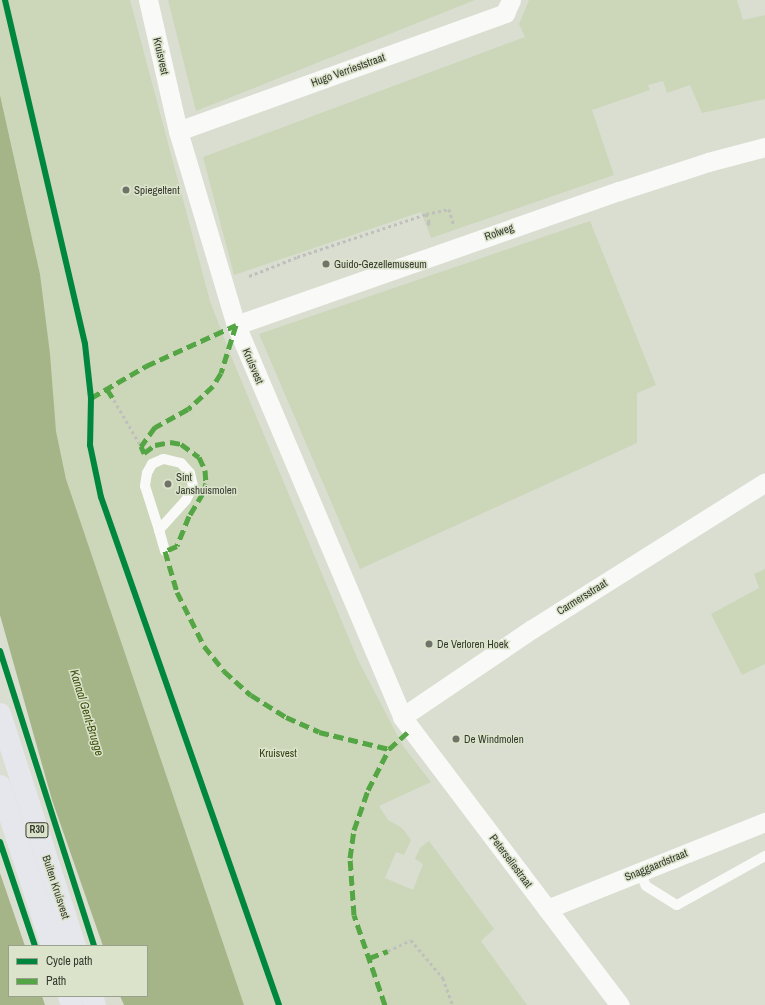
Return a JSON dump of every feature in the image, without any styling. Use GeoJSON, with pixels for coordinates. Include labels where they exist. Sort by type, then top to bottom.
{"type":"FeatureCollection","features":[{"type":"Feature","properties":{"kind":"main road","name":"Buiten Kruisvest"},"geometry":{"type":"LineString","coordinates":[[0,714],[75,945]]}},
{"type":"Feature","properties":{"kind":"main road","name":"Buiten Kruisvest"},"geometry":{"type":"LineString","coordinates":[[0,786],[52,945]]}},
{"type":"Feature","properties":{"kind":"street","name":"Kruisvest"},"geometry":{"type":"LineString","coordinates":[[148,0],[178,131],[236,324],[402,717]]}},
{"type":"Feature","properties":{"kind":"street","name":"Hugo Verrieststraat"},"geometry":{"type":"LineString","coordinates":[[178,131],[505,13],[511,0]]}},
{"type":"Feature","properties":{"kind":"street","name":"Rolweg"},"geometry":{"type":"LineString","coordinates":[[236,324],[618,191],[708,162],[765,147]]}},
{"type":"Feature","properties":{"kind":"street","name":"Carmersstraat"},"geometry":{"type":"LineString","coordinates":[[402,717],[532,629],[765,482]]}},
{"type":"Feature","properties":{"kind":"street","name":"Peterseliestraat"},"geometry":{"type":"LineString","coordinates":[[402,717],[620,1005]]}},
{"type":"Feature","properties":{"kind":"street","name":"Snaggaardstraat"},"geometry":{"type":"LineString","coordinates":[[547,909],[765,822]]}},
{"type":"Feature","properties":{"kind":"lane"},"geometry":{"type":"LineString","coordinates":[[159,530],[186,500],[193,486],[190,473],[181,463],[163,459],[152,464],[147,473],[146,486],[165,551]]}},
{"type":"Feature","properties":{"kind":"lane"},"geometry":{"type":"LineString","coordinates":[[640,872],[646,886],[677,905],[765,856]]}},
{"type":"Feature","properties":{"kind":"path"},"geometry":{"type":"LineString","coordinates":[[249,276],[297,256],[426,214],[449,209],[456,229]]}},
{"type":"Feature","properties":{"kind":"path"},"geometry":{"type":"LineString","coordinates":[[426,214],[430,223],[426,226]]}},
{"type":"Feature","properties":{"kind":"path"},"geometry":{"type":"LineString","coordinates":[[114,400],[141,446]]}},
{"type":"Feature","properties":{"kind":"path"},"geometry":{"type":"LineString","coordinates":[[388,951],[411,940],[443,978],[453,1005]]}},
{"type":"Feature","properties":{"kind":"green space","name":"Kruisvest"},"geometry":{"type":"Polygon","coordinates":[[[0,0],[130,0],[210,301],[231,356],[358,660],[403,746],[431,782],[379,806],[388,820],[402,828],[411,840],[404,855],[396,852],[385,878],[413,890],[423,864],[415,859],[420,848],[429,841],[494,929],[481,941],[527,1005],[244,1005],[66,479],[56,431],[40,274],[0,95],[0,0]]]}},
{"type":"Feature","properties":{"kind":"green space"},"geometry":{"type":"Polygon","coordinates":[[[168,0],[475,0],[196,111],[168,0]]]}},
{"type":"Feature","properties":{"kind":"green space"},"geometry":{"type":"Polygon","coordinates":[[[529,0],[737,0],[743,20],[765,15],[765,99],[702,113],[690,85],[667,93],[663,81],[648,85],[650,90],[592,110],[614,175],[431,238],[421,212],[234,275],[203,157],[525,37],[519,24],[529,0]]]}},
{"type":"Feature","properties":{"kind":"green space"},"geometry":{"type":"Polygon","coordinates":[[[590,221],[656,385],[637,393],[637,443],[360,569],[259,334],[590,221]]]}},
{"type":"Feature","properties":{"kind":"green space"},"geometry":{"type":"Polygon","coordinates":[[[765,569],[765,664],[742,675],[711,614],[759,588],[754,574],[765,569]]]}},
{"type":"Feature","properties":{"kind":"water","name":"Kanaal Gent-Brugge"},"geometry":{"type":"Polygon","coordinates":[[[0,95],[40,274],[50,354],[56,431],[66,479],[244,1005],[124,1005],[120,997],[148,997],[148,945],[103,945],[52,800],[0,615],[0,95]]]}},
{"type":"Feature","properties":{"kind":"water"},"geometry":{"type":"Polygon","coordinates":[[[0,873],[25,945],[8,945],[8,997],[42,997],[45,1005],[0,1005],[0,873]]]}},
{"type":"Feature","properties":{"kind":"marked path"},"geometry":{"type":"LineString","coordinates":[[236,325],[221,373],[213,386],[188,409],[155,427],[141,446],[144,453],[155,445],[170,442],[181,444],[199,457],[205,470],[206,483],[203,493],[189,516],[177,546],[165,551],[177,592],[204,646],[224,671],[251,695],[286,717],[319,732],[389,749]]}},
{"type":"Feature","properties":{"kind":"marked path"},"geometry":{"type":"LineString","coordinates":[[91,398],[146,366],[236,325]]}},
{"type":"Feature","properties":{"kind":"marked path"},"geometry":{"type":"LineString","coordinates":[[107,389],[114,400]]}},
{"type":"Feature","properties":{"kind":"marked path"},"geometry":{"type":"LineString","coordinates":[[385,1005],[354,915],[350,858],[354,830],[368,790],[389,749],[410,730]]}},
{"type":"Feature","properties":{"kind":"marked path"},"geometry":{"type":"LineString","coordinates":[[369,958],[388,951]]}},
{"type":"Feature","properties":{"kind":"cycle path"},"geometry":{"type":"LineString","coordinates":[[5,0],[85,344],[91,398],[90,445],[101,497],[279,1005]]}},
{"type":"Feature","properties":{"kind":"cycle path"},"geometry":{"type":"LineString","coordinates":[[0,651],[94,945]]}},
{"type":"Feature","properties":{"kind":"cycle path"},"geometry":{"type":"LineString","coordinates":[[0,842],[35,945]]}},
{"type":"Feature","properties":{"kind":"place","name":"Spiegeltent"},"geometry":{"type":"Point","coordinates":[126,190]}},
{"type":"Feature","properties":{"kind":"place","name":"Guido-Gezellemuseum"},"geometry":{"type":"Point","coordinates":[326,264]}},
{"type":"Feature","properties":{"kind":"place","name":"Sint Janshuismolen"},"geometry":{"type":"Point","coordinates":[168,484]}},
{"type":"Feature","properties":{"kind":"place","name":"De Verloren Hoek"},"geometry":{"type":"Point","coordinates":[429,644]}},
{"type":"Feature","properties":{"kind":"place","name":"De Windmolen"},"geometry":{"type":"Point","coordinates":[456,739]}}]}
